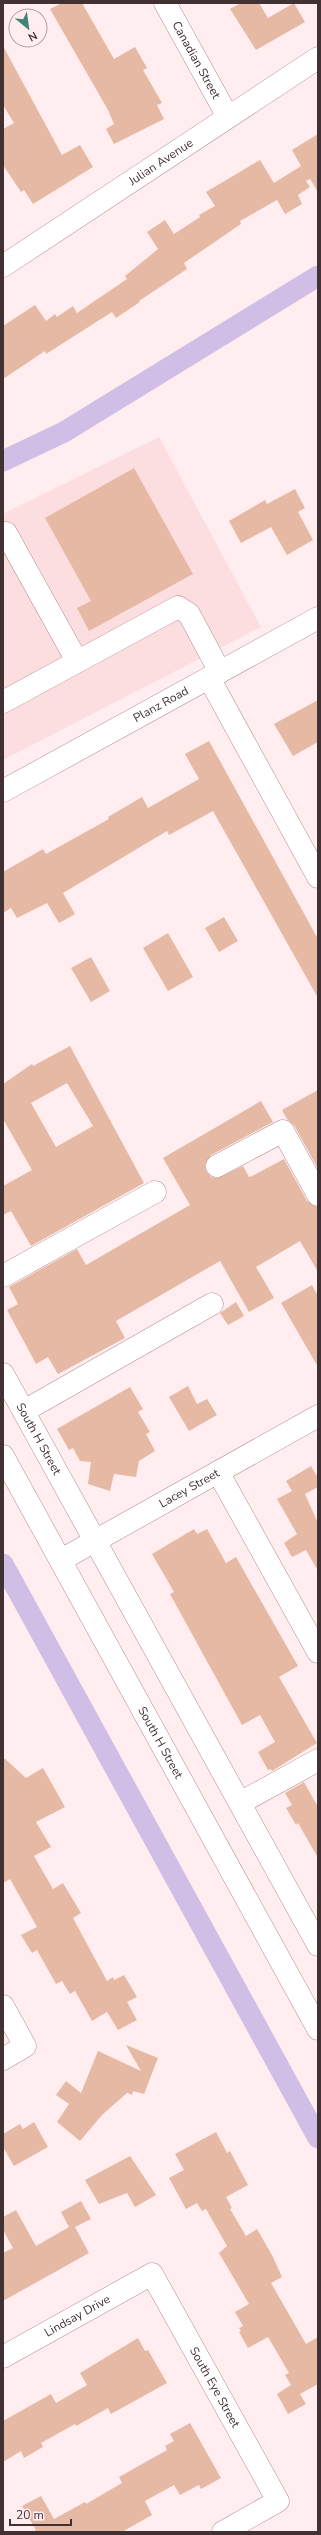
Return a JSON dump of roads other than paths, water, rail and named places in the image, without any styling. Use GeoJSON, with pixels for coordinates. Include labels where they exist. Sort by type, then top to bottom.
{"type":"FeatureCollection","features":[{"type":"Feature","properties":{"kind":"street","name":"Canadian Street"},"geometry":{"type":"LineString","coordinates":[[165,3],[228,117]]}},
{"type":"Feature","properties":{"kind":"street","name":"Julian Avenue"},"geometry":{"type":"LineString","coordinates":[[3,266],[318,58]]}},
{"type":"Feature","properties":{"kind":"street"},"geometry":{"type":"LineString","coordinates":[[3,535],[6,534],[77,661]]}},
{"type":"Feature","properties":{"kind":"street"},"geometry":{"type":"LineString","coordinates":[[3,702],[178,606],[189,614],[215,675],[318,877]]}},
{"type":"Feature","properties":{"kind":"street","name":"Planz Road"},"geometry":{"type":"LineString","coordinates":[[3,791],[318,618]]}},
{"type":"Feature","properties":{"kind":"street"},"geometry":{"type":"LineString","coordinates":[[217,1166],[283,1131],[318,1195]]}},
{"type":"Feature","properties":{"kind":"street"},"geometry":{"type":"LineString","coordinates":[[3,1276],[155,1192]]}},
{"type":"Feature","properties":{"kind":"street"},"geometry":{"type":"LineString","coordinates":[[24,1411],[212,1304]]}},
{"type":"Feature","properties":{"kind":"street","name":"South H Street"},"geometry":{"type":"LineString","coordinates":[[3,1374],[96,1540],[318,1945]]}},
{"type":"Feature","properties":{"kind":"street","name":"Lacey Street"},"geometry":{"type":"LineString","coordinates":[[61,1560],[318,1416]]}},
{"type":"Feature","properties":{"kind":"street","name":"South H Street"},"geometry":{"type":"LineString","coordinates":[[3,1456],[318,2029]]}},
{"type":"Feature","properties":{"kind":"street"},"geometry":{"type":"LineString","coordinates":[[218,1472],[318,1652]]}},
{"type":"Feature","properties":{"kind":"street"},"geometry":{"type":"LineString","coordinates":[[240,1803],[318,1760]]}},
{"type":"Feature","properties":{"kind":"street"},"geometry":{"type":"LineString","coordinates":[[3,2006],[25,2046],[3,2059]]}},
{"type":"Feature","properties":{"kind":"street","name":"Lindsay Drive"},"geometry":{"type":"LineString","coordinates":[[3,2356],[152,2274]]}},
{"type":"Feature","properties":{"kind":"street","name":"South Eye Street"},"geometry":{"type":"LineString","coordinates":[[152,2274],[278,2501],[223,2532]]}},
{"type":"Feature","properties":{"kind":"waterway"},"geometry":{"type":"LineString","coordinates":[[3,461],[64,432],[318,276]]}},
{"type":"Feature","properties":{"kind":"waterway"},"geometry":{"type":"LineString","coordinates":[[3,1564],[318,2138]]}}]}
